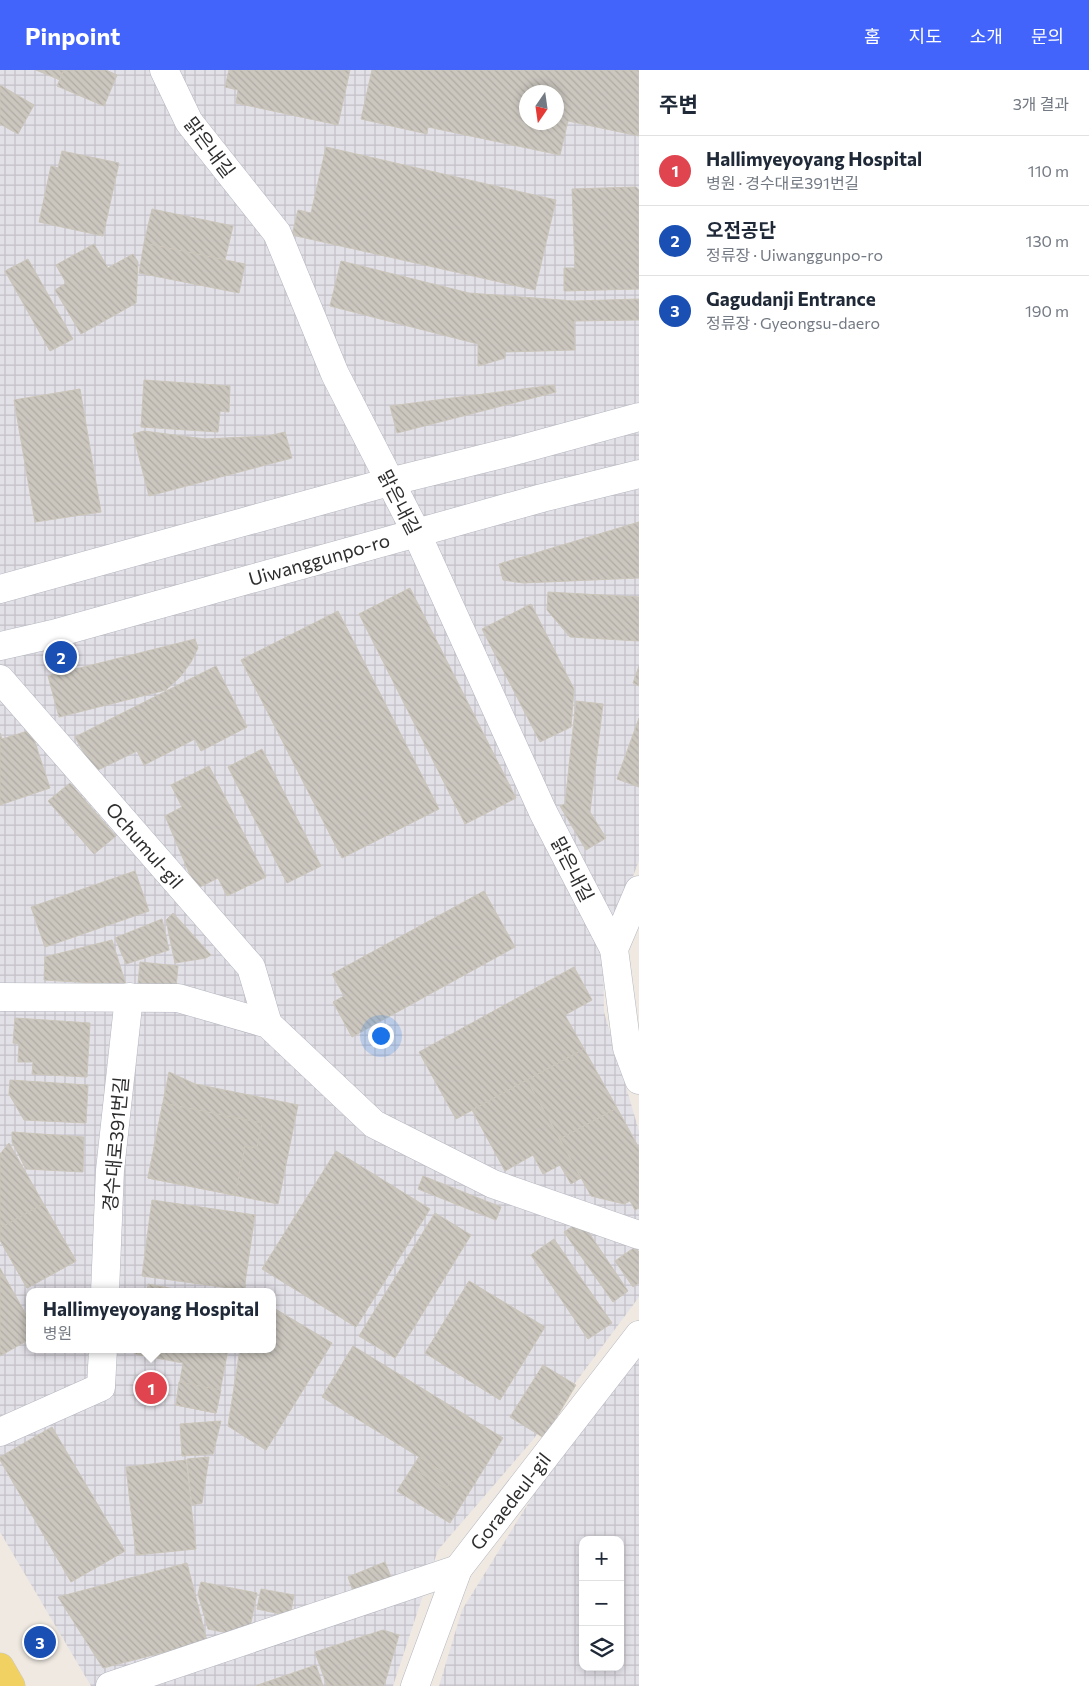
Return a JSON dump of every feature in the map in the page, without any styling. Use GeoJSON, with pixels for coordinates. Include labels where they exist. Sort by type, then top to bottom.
{"type":"FeatureCollection","features":[{"type":"Feature","properties":{"kind":"main road"},"geometry":{"type":"LineString","coordinates":[[0,1667],[11,1686]]}},
{"type":"Feature","properties":{"kind":"street","name":"맑은내길"},"geometry":{"type":"LineString","coordinates":[[164,70],[189,122],[276,233],[335,374],[416,532],[543,812],[614,949]]}},
{"type":"Feature","properties":{"kind":"street"},"geometry":{"type":"LineString","coordinates":[[0,589],[390,482],[639,417]]}},
{"type":"Feature","properties":{"kind":"street","name":"Uiwanggunpo-ro"},"geometry":{"type":"LineString","coordinates":[[0,646],[62,631],[416,532],[639,474]]}},
{"type":"Feature","properties":{"kind":"street","name":"Ochumul-gil"},"geometry":{"type":"LineString","coordinates":[[0,679],[251,967],[268,1024]]}},
{"type":"Feature","properties":{"kind":"street"},"geometry":{"type":"LineString","coordinates":[[639,890],[614,949],[627,1048],[639,1080]]}},
{"type":"Feature","properties":{"kind":"street"},"geometry":{"type":"LineString","coordinates":[[0,997],[178,998],[268,1024],[374,1124],[494,1184],[639,1235]]}},
{"type":"Feature","properties":{"kind":"street","name":"경수대로391번길"},"geometry":{"type":"LineString","coordinates":[[105,1288],[110,1170],[130,998]]}},
{"type":"Feature","properties":{"kind":"street","name":"Goraedeul-gil"},"geometry":{"type":"LineString","coordinates":[[415,1686],[458,1569],[639,1335]]}},
{"type":"Feature","properties":{"kind":"street"},"geometry":{"type":"LineString","coordinates":[[0,1432],[101,1387],[103,1353]]}},
{"type":"Feature","properties":{"kind":"street"},"geometry":{"type":"LineString","coordinates":[[110,1686],[458,1569]]}},
{"type":"Feature","properties":{"kind":"shaded area"},"geometry":{"type":"Polygon","coordinates":[[[0,70],[639,70],[639,861],[603,952],[604,1012],[639,1131],[639,1297],[532,1441],[438,1550],[393,1686],[91,1686],[0,1532],[0,70]]]}},
{"type":"Feature","properties":{"kind":"shaded area"},"geometry":{"type":"Polygon","coordinates":[[[639,1325],[639,1686],[439,1686],[462,1610],[639,1325]]]}},
{"type":"Feature","properties":{"kind":"building"},"geometry":{"type":"Polygon","coordinates":[[[36,70],[64,70],[60,80],[36,70]]]}},
{"type":"Feature","properties":{"kind":"building"},"geometry":{"type":"Polygon","coordinates":[[[64,70],[106,70],[117,75],[104,106],[57,86],[64,70]]]}},
{"type":"Feature","properties":{"kind":"building"},"geometry":{"type":"Polygon","coordinates":[[[229,70],[350,70],[338,125],[236,103],[238,90],[225,87],[229,70]]]}},
{"type":"Feature","properties":{"kind":"building"},"geometry":{"type":"Polygon","coordinates":[[[372,70],[639,70],[639,136],[568,121],[560,155],[428,127],[427,134],[361,119],[372,70]]]}},
{"type":"Feature","properties":{"kind":"building"},"geometry":{"type":"Polygon","coordinates":[[[0,85],[34,105],[18,134],[0,124],[0,85]]]}},
{"type":"Feature","properties":{"kind":"building"},"geometry":{"type":"Polygon","coordinates":[[[326,147],[556,200],[535,290],[292,235],[298,210],[311,213],[326,147]]]}},
{"type":"Feature","properties":{"kind":"building"},"geometry":{"type":"Polygon","coordinates":[[[62,151],[119,163],[103,236],[39,222],[51,166],[58,168],[62,151]]]}},
{"type":"Feature","properties":{"kind":"building"},"geometry":{"type":"Polygon","coordinates":[[[636,187],[639,190],[639,289],[564,291],[564,268],[575,268],[572,189],[636,187]]]}},
{"type":"Feature","properties":{"kind":"building"},"geometry":{"type":"Polygon","coordinates":[[[152,209],[233,226],[225,260],[144,243],[152,209]]]}},
{"type":"Feature","properties":{"kind":"building"},"geometry":{"type":"Polygon","coordinates":[[[144,243],[245,264],[239,293],[139,273],[144,243]]]}},
{"type":"Feature","properties":{"kind":"building"},"geometry":{"type":"Polygon","coordinates":[[[94,244],[108,268],[133,254],[138,262],[136,303],[81,334],[55,290],[66,283],[56,265],[94,244]]]}},
{"type":"Feature","properties":{"kind":"building"},"geometry":{"type":"Polygon","coordinates":[[[28,259],[73,339],[50,351],[5,271],[28,259]]]}},
{"type":"Feature","properties":{"kind":"building"},"geometry":{"type":"Polygon","coordinates":[[[341,261],[469,293],[574,301],[639,299],[639,320],[574,321],[575,350],[505,352],[505,358],[478,366],[478,344],[330,306],[341,261]]]}},
{"type":"Feature","properties":{"kind":"building"},"geometry":{"type":"Polygon","coordinates":[[[144,380],[230,386],[229,412],[220,411],[218,432],[141,427],[144,380]]]}},
{"type":"Feature","properties":{"kind":"building"},"geometry":{"type":"Polygon","coordinates":[[[554,385],[556,392],[397,433],[390,406],[554,385]]]}},
{"type":"Feature","properties":{"kind":"building"},"geometry":{"type":"Polygon","coordinates":[[[80,389],[101,512],[35,522],[14,400],[80,389]]]}},
{"type":"Feature","properties":{"kind":"building"},"geometry":{"type":"Polygon","coordinates":[[[144,431],[205,439],[268,436],[285,432],[292,458],[149,496],[133,434],[144,431]]]}},
{"type":"Feature","properties":{"kind":"building"},"geometry":{"type":"Polygon","coordinates":[[[639,522],[639,578],[523,583],[503,580],[499,564],[639,522]]]}},
{"type":"Feature","properties":{"kind":"building"},"geometry":{"type":"Polygon","coordinates":[[[410,588],[516,798],[465,824],[359,614],[410,588]]]}},
{"type":"Feature","properties":{"kind":"building"},"geometry":{"type":"Polygon","coordinates":[[[548,592],[639,597],[639,641],[570,637],[547,610],[548,592]]]}},
{"type":"Feature","properties":{"kind":"building"},"geometry":{"type":"Polygon","coordinates":[[[531,604],[574,689],[571,727],[540,742],[482,629],[531,604]]]}},
{"type":"Feature","properties":{"kind":"building"},"geometry":{"type":"Polygon","coordinates":[[[338,611],[439,809],[342,858],[241,660],[338,611]]]}},
{"type":"Feature","properties":{"kind":"building"},"geometry":{"type":"Polygon","coordinates":[[[195,639],[198,648],[191,662],[181,676],[166,690],[59,717],[48,676],[195,639]]]}},
{"type":"Feature","properties":{"kind":"building"},"geometry":{"type":"Polygon","coordinates":[[[216,666],[247,727],[201,751],[195,739],[144,765],[137,751],[94,772],[75,737],[216,666]]]}},
{"type":"Feature","properties":{"kind":"building"},"geometry":{"type":"Polygon","coordinates":[[[639,666],[639,686],[633,683],[639,666]]]}},
{"type":"Feature","properties":{"kind":"building"},"geometry":{"type":"Polygon","coordinates":[[[576,701],[603,704],[590,812],[606,838],[586,850],[560,806],[565,804],[576,701]]]}},
{"type":"Feature","properties":{"kind":"building"},"geometry":{"type":"Polygon","coordinates":[[[639,718],[639,787],[617,779],[639,718]]]}},
{"type":"Feature","properties":{"kind":"building"},"geometry":{"type":"Polygon","coordinates":[[[31,730],[50,788],[0,805],[0,733],[2,739],[31,730]]]}},
{"type":"Feature","properties":{"kind":"building"},"geometry":{"type":"Polygon","coordinates":[[[262,749],[321,866],[287,883],[228,767],[262,749]]]}},
{"type":"Feature","properties":{"kind":"building"},"geometry":{"type":"Polygon","coordinates":[[[209,766],[266,877],[227,896],[218,878],[196,889],[165,816],[182,807],[171,785],[209,766]]]}},
{"type":"Feature","properties":{"kind":"building"},"geometry":{"type":"Polygon","coordinates":[[[70,783],[116,836],[94,854],[48,801],[70,783]]]}},
{"type":"Feature","properties":{"kind":"building"},"geometry":{"type":"Polygon","coordinates":[[[135,871],[149,911],[45,947],[31,907],[135,871]]]}},
{"type":"Feature","properties":{"kind":"building"},"geometry":{"type":"Polygon","coordinates":[[[484,891],[515,947],[352,1037],[333,1002],[344,996],[332,974],[484,891]]]}},
{"type":"Feature","properties":{"kind":"building"},"geometry":{"type":"Polygon","coordinates":[[[173,913],[211,955],[206,958],[175,963],[166,920],[173,913]]]}},
{"type":"Feature","properties":{"kind":"building"},"geometry":{"type":"Polygon","coordinates":[[[162,919],[169,950],[126,964],[115,938],[162,919]]]}},
{"type":"Feature","properties":{"kind":"building"},"geometry":{"type":"Polygon","coordinates":[[[112,940],[126,985],[44,980],[45,957],[112,940]]]}},
{"type":"Feature","properties":{"kind":"building"},"geometry":{"type":"Polygon","coordinates":[[[140,962],[178,966],[176,987],[138,984],[140,962]]]}},
{"type":"Feature","properties":{"kind":"building"},"geometry":{"type":"Polygon","coordinates":[[[574,967],[592,1000],[565,1015],[584,1049],[456,1119],[419,1052],[574,967]]]}},
{"type":"Feature","properties":{"kind":"building"},"geometry":{"type":"Polygon","coordinates":[[[15,1018],[90,1023],[87,1077],[32,1074],[33,1062],[18,1062],[19,1044],[13,1043],[15,1018]]]}},
{"type":"Feature","properties":{"kind":"building"},"geometry":{"type":"Polygon","coordinates":[[[584,1049],[617,1108],[560,1139],[527,1080],[584,1049]]]}},
{"type":"Feature","properties":{"kind":"building"},"geometry":{"type":"Polygon","coordinates":[[[169,1072],[195,1084],[298,1105],[278,1204],[148,1178],[169,1072]]]}},
{"type":"Feature","properties":{"kind":"building"},"geometry":{"type":"Polygon","coordinates":[[[10,1080],[88,1085],[86,1123],[24,1120],[9,1094],[10,1080]]]}},
{"type":"Feature","properties":{"kind":"building"},"geometry":{"type":"Polygon","coordinates":[[[527,1080],[581,1178],[571,1184],[560,1165],[543,1174],[533,1155],[505,1171],[472,1110],[527,1080]]]}},
{"type":"Feature","properties":{"kind":"building"},"geometry":{"type":"Polygon","coordinates":[[[163,1103],[262,1123],[257,1148],[245,1146],[235,1195],[148,1178],[163,1103]]]}},
{"type":"Feature","properties":{"kind":"building"},"geometry":{"type":"Polygon","coordinates":[[[617,1108],[639,1148],[639,1208],[635,1210],[630,1201],[624,1204],[591,1196],[560,1139],[617,1108]]]}},
{"type":"Feature","properties":{"kind":"building"},"geometry":{"type":"Polygon","coordinates":[[[12,1132],[84,1137],[83,1172],[26,1169],[12,1142],[12,1132]]]}},
{"type":"Feature","properties":{"kind":"building"},"geometry":{"type":"Polygon","coordinates":[[[9,1143],[76,1261],[27,1288],[0,1240],[0,1154],[9,1143]]]}},
{"type":"Feature","properties":{"kind":"building"},"geometry":{"type":"Polygon","coordinates":[[[336,1151],[430,1209],[356,1327],[262,1269],[336,1151]]]}},
{"type":"Feature","properties":{"kind":"building"},"geometry":{"type":"Polygon","coordinates":[[[423,1176],[501,1207],[496,1220],[418,1189],[423,1176]]]}},
{"type":"Feature","properties":{"kind":"building"},"geometry":{"type":"Polygon","coordinates":[[[152,1200],[255,1215],[244,1288],[229,1288],[142,1276],[152,1200]]]}},
{"type":"Feature","properties":{"kind":"building"},"geometry":{"type":"Polygon","coordinates":[[[43,1204],[76,1261],[27,1288],[0,1240],[0,1228],[43,1204]]]}},
{"type":"Feature","properties":{"kind":"building"},"geometry":{"type":"Polygon","coordinates":[[[435,1213],[471,1235],[395,1358],[359,1336],[435,1213]]]}},
{"type":"Feature","properties":{"kind":"building"},"geometry":{"type":"Polygon","coordinates":[[[581,1221],[628,1291],[613,1302],[564,1232],[581,1221]]]}},
{"type":"Feature","properties":{"kind":"building"},"geometry":{"type":"Polygon","coordinates":[[[554,1239],[612,1323],[588,1339],[531,1255],[554,1239]]]}},
{"type":"Feature","properties":{"kind":"building"},"geometry":{"type":"Polygon","coordinates":[[[635,1247],[639,1252],[639,1283],[633,1287],[615,1261],[635,1247]]]}},
{"type":"Feature","properties":{"kind":"building"},"geometry":{"type":"Polygon","coordinates":[[[0,1268],[26,1315],[26,1341],[0,1356],[0,1268]]]}},
{"type":"Feature","properties":{"kind":"building"},"geometry":{"type":"Polygon","coordinates":[[[469,1281],[545,1327],[500,1400],[425,1353],[469,1281]]]}},
{"type":"Feature","properties":{"kind":"building"},"geometry":{"type":"Polygon","coordinates":[[[148,1284],[169,1288],[148,1288],[148,1284]]]}},
{"type":"Feature","properties":{"kind":"building"},"geometry":{"type":"Polygon","coordinates":[[[276,1309],[332,1343],[266,1450],[228,1426],[239,1353],[276,1353],[276,1309]]]}},
{"type":"Feature","properties":{"kind":"building"},"geometry":{"type":"Polygon","coordinates":[[[353,1346],[503,1438],[450,1523],[397,1491],[419,1457],[322,1397],[353,1346]]]}},
{"type":"Feature","properties":{"kind":"building"},"geometry":{"type":"Polygon","coordinates":[[[227,1353],[216,1413],[176,1405],[183,1363],[135,1354],[227,1353]]]}},
{"type":"Feature","properties":{"kind":"building"},"geometry":{"type":"Polygon","coordinates":[[[543,1365],[576,1385],[544,1438],[510,1417],[543,1365]]]}},
{"type":"Feature","properties":{"kind":"building"},"geometry":{"type":"Polygon","coordinates":[[[179,1382],[221,1390],[216,1413],[176,1405],[179,1382]]]}},
{"type":"Feature","properties":{"kind":"building"},"geometry":{"type":"Polygon","coordinates":[[[221,1421],[213,1454],[182,1456],[180,1424],[221,1421]]]}},
{"type":"Feature","properties":{"kind":"building"},"geometry":{"type":"Polygon","coordinates":[[[52,1427],[125,1551],[71,1582],[0,1460],[0,1457],[52,1427]]]}},
{"type":"Feature","properties":{"kind":"building"},"geometry":{"type":"Polygon","coordinates":[[[209,1457],[202,1503],[192,1505],[187,1459],[209,1457]]]}},
{"type":"Feature","properties":{"kind":"building"},"geometry":{"type":"Polygon","coordinates":[[[419,1457],[453,1478],[446,1489],[412,1468],[419,1457]]]}},
{"type":"Feature","properties":{"kind":"building"},"geometry":{"type":"Polygon","coordinates":[[[186,1460],[196,1549],[136,1555],[126,1467],[186,1460]]]}},
{"type":"Feature","properties":{"kind":"building"},"geometry":{"type":"Polygon","coordinates":[[[385,1562],[391,1577],[353,1591],[348,1577],[385,1562]]]}},
{"type":"Feature","properties":{"kind":"building"},"geometry":{"type":"Polygon","coordinates":[[[187,1563],[207,1641],[103,1668],[58,1597],[187,1563]]]}},
{"type":"Feature","properties":{"kind":"building"},"geometry":{"type":"Polygon","coordinates":[[[201,1582],[257,1593],[248,1637],[208,1629],[198,1594],[201,1582]]]}},
{"type":"Feature","properties":{"kind":"building"},"geometry":{"type":"Polygon","coordinates":[[[261,1589],[294,1595],[290,1616],[257,1609],[261,1589]]]}},
{"type":"Feature","properties":{"kind":"building"},"geometry":{"type":"Polygon","coordinates":[[[383,1630],[399,1635],[384,1686],[327,1686],[315,1652],[383,1630]]]}},
{"type":"Feature","properties":{"kind":"building"},"geometry":{"type":"Polygon","coordinates":[[[316,1665],[323,1686],[255,1686],[316,1665]]]}},
{"type":"Feature","properties":{"kind":"place","name":"오전공단"},"geometry":{"type":"Point","coordinates":[61,657]}},
{"type":"Feature","properties":{"kind":"place","name":"Hallimyeyoyang Hospital"},"geometry":{"type":"Point","coordinates":[151,1388]}},
{"type":"Feature","properties":{"kind":"place","name":"Gagudanji Entrance"},"geometry":{"type":"Point","coordinates":[40,1642]}}]}
